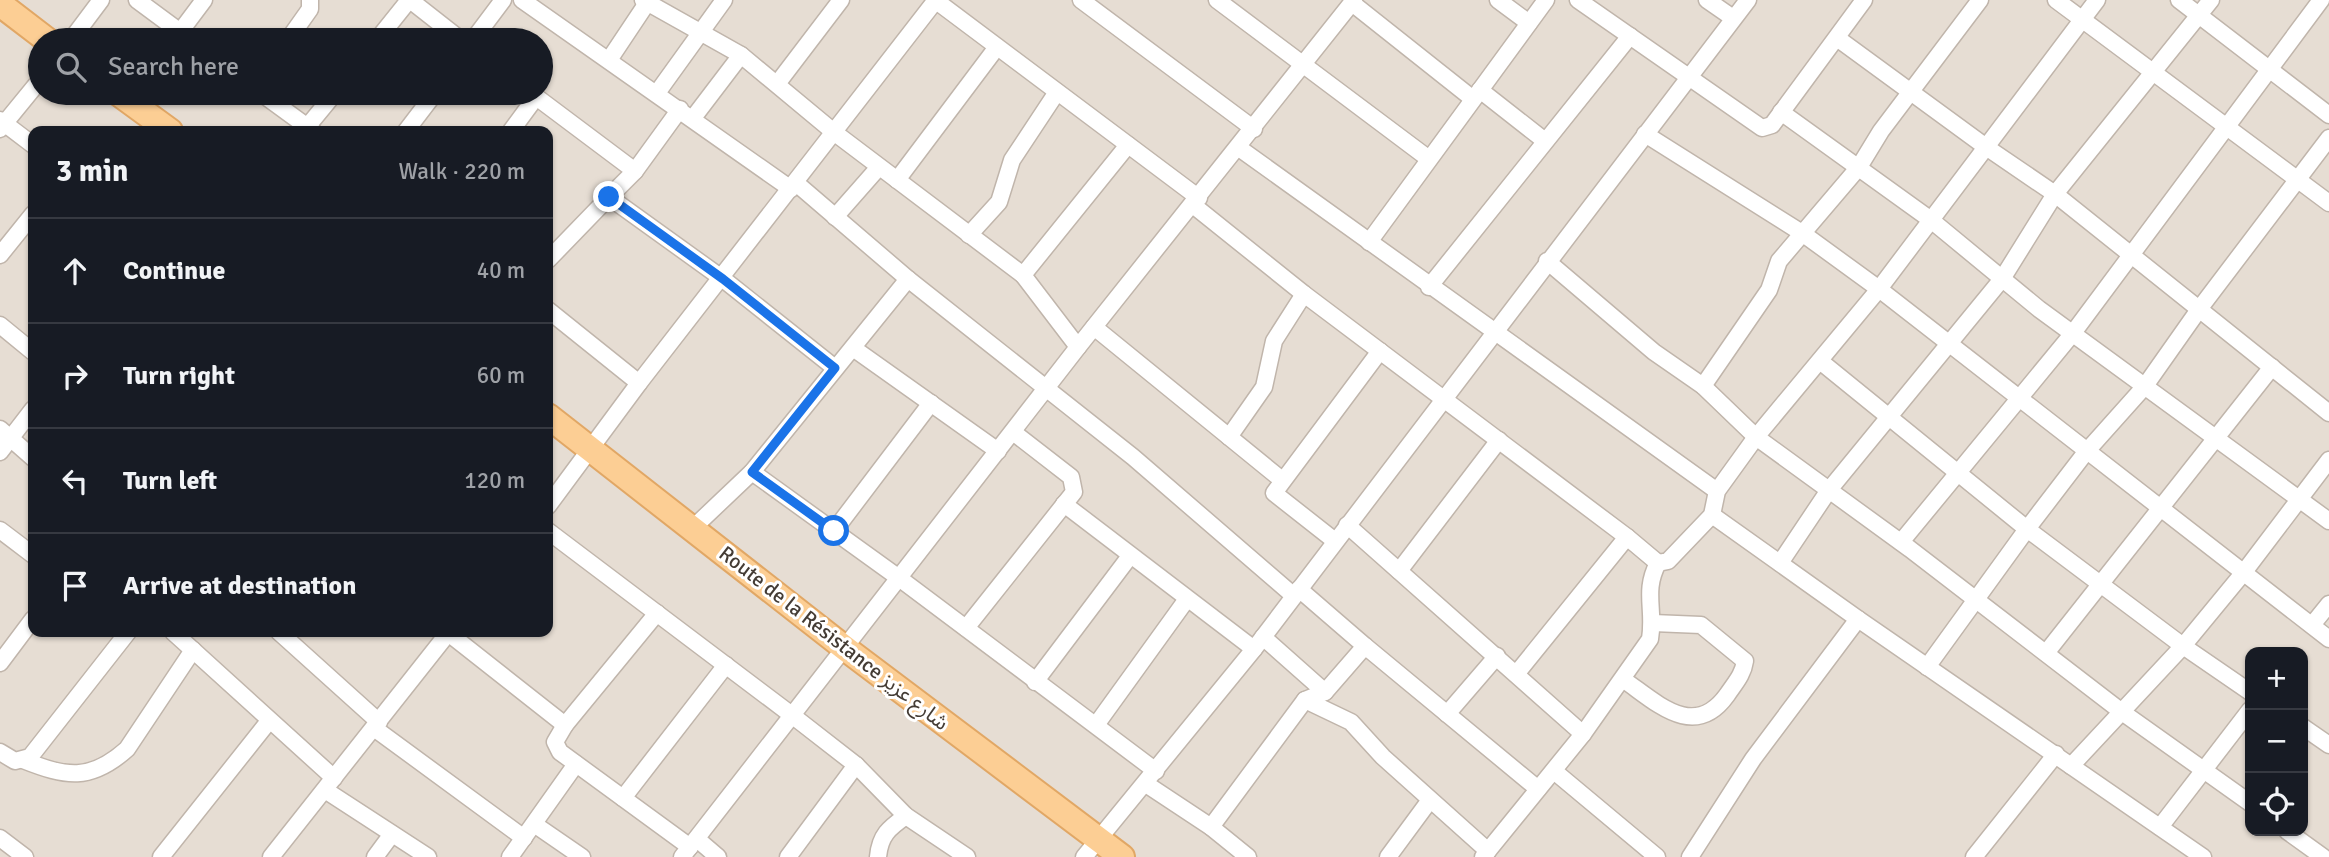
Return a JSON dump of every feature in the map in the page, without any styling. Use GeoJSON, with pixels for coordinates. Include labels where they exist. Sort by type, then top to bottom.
{"type":"FeatureCollection","features":[{"type":"Feature","properties":{"kind":"main road"},"geometry":{"type":"LineString","coordinates":[[0,4],[31,28]]}},
{"type":"Feature","properties":{"kind":"main road"},"geometry":{"type":"LineString","coordinates":[[134,105],[163,126]]}},
{"type":"Feature","properties":{"kind":"main road","name":"Route de la Résistance شارع عزيز"},"geometry":{"type":"LineString","coordinates":[[553,420],[846,649],[1091,848],[1122,857]]}},
{"type":"Feature","properties":{"kind":"street"},"geometry":{"type":"LineString","coordinates":[[80,28],[101,0]]}},
{"type":"Feature","properties":{"kind":"street"},"geometry":{"type":"LineString","coordinates":[[137,0],[175,28]]}},
{"type":"Feature","properties":{"kind":"street"},"geometry":{"type":"LineString","coordinates":[[190,28],[204,0]]}},
{"type":"Feature","properties":{"kind":"street"},"geometry":{"type":"LineString","coordinates":[[297,28],[310,9],[310,0]]}},
{"type":"Feature","properties":{"kind":"street"},"geometry":{"type":"LineString","coordinates":[[387,28],[409,0],[445,28]]}},
{"type":"Feature","properties":{"kind":"street"},"geometry":{"type":"LineString","coordinates":[[482,28],[503,0]]}},
{"type":"Feature","properties":{"kind":"street"},"geometry":{"type":"LineString","coordinates":[[522,0],[793,186],[835,218],[1133,457],[1538,789]]}},
{"type":"Feature","properties":{"kind":"street"},"geometry":{"type":"LineString","coordinates":[[657,93],[724,0]]}},
{"type":"Feature","properties":{"kind":"street"},"geometry":{"type":"LineString","coordinates":[[777,84],[841,0]]}},
{"type":"Feature","properties":{"kind":"street"},"geometry":{"type":"LineString","coordinates":[[553,500],[593,449],[639,383],[723,279],[936,0],[1128,145],[1304,294],[1627,537],[1658,564]]}},
{"type":"Feature","properties":{"kind":"street"},"geometry":{"type":"LineString","coordinates":[[1081,0],[1254,129]]}},
{"type":"Feature","properties":{"kind":"street"},"geometry":{"type":"LineString","coordinates":[[1217,0],[1238,6],[1304,65],[1429,159]]}},
{"type":"Feature","properties":{"kind":"street"},"geometry":{"type":"LineString","coordinates":[[1498,0],[1529,23]]}},
{"type":"Feature","properties":{"kind":"street"},"geometry":{"type":"LineString","coordinates":[[1369,242],[1546,0]]}},
{"type":"Feature","properties":{"kind":"street"},"geometry":{"type":"LineString","coordinates":[[1578,0],[1757,127],[1772,125],[1864,0]]}},
{"type":"Feature","properties":{"kind":"street"},"geometry":{"type":"LineString","coordinates":[[1707,0],[1734,18]]}},
{"type":"Feature","properties":{"kind":"street"},"geometry":{"type":"LineString","coordinates":[[1091,848],[1151,778],[1258,643],[1492,332],[1748,0]]}},
{"type":"Feature","properties":{"kind":"street"},"geometry":{"type":"LineString","coordinates":[[1703,386],[1769,290],[1779,261],[1859,167],[1980,0]]}},
{"type":"Feature","properties":{"kind":"street"},"geometry":{"type":"LineString","coordinates":[[2056,0],[2329,203]]}},
{"type":"Feature","properties":{"kind":"street"},"geometry":{"type":"LineString","coordinates":[[1305,700],[1351,722],[1382,757],[1485,854],[1583,734],[1650,639],[1653,623],[1648,581],[1658,564],[1668,561],[1712,515],[1717,491],[1756,438],[1879,289],[2097,0]]}},
{"type":"Feature","properties":{"kind":"street"},"geometry":{"type":"LineString","coordinates":[[2179,0],[2329,115]]}},
{"type":"Feature","properties":{"kind":"street"},"geometry":{"type":"LineString","coordinates":[[1780,563],[1829,490],[1888,416],[1951,345],[2002,279],[2055,194],[2211,0]]}},
{"type":"Feature","properties":{"kind":"street"},"geometry":{"type":"LineString","coordinates":[[1901,542],[2073,333],[2321,0]]}},
{"type":"Feature","properties":{"kind":"street"},"geometry":{"type":"LineString","coordinates":[[690,847],[846,649],[1077,347],[1239,148],[1353,1],[1477,95],[1545,141]]}},
{"type":"Feature","properties":{"kind":"street"},"geometry":{"type":"LineString","coordinates":[[609,60],[645,2],[741,55],[835,133],[1023,275],[1077,347]]}},
{"type":"Feature","properties":{"kind":"street"},"geometry":{"type":"LineString","coordinates":[[1429,286],[1630,36]]}},
{"type":"Feature","properties":{"kind":"street"},"geometry":{"type":"LineString","coordinates":[[1837,38],[2055,194],[2329,413]]}},
{"type":"Feature","properties":{"kind":"street"},"geometry":{"type":"LineString","coordinates":[[897,180],[997,47]]}},
{"type":"Feature","properties":{"kind":"street"},"geometry":{"type":"LineString","coordinates":[[553,255],[635,171],[741,55]]}},
{"type":"Feature","properties":{"kind":"street"},"geometry":{"type":"LineString","coordinates":[[969,234],[999,202],[1012,160],[1057,92]]}},
{"type":"Feature","properties":{"kind":"street"},"geometry":{"type":"LineString","coordinates":[[28,94],[2,124],[28,142]]}},
{"type":"Feature","properties":{"kind":"street"},"geometry":{"type":"LineString","coordinates":[[277,105],[306,126]]}},
{"type":"Feature","properties":{"kind":"street"},"geometry":{"type":"LineString","coordinates":[[312,126],[327,105]]}},
{"type":"Feature","properties":{"kind":"street"},"geometry":{"type":"LineString","coordinates":[[410,126],[426,105]]}},
{"type":"Feature","properties":{"kind":"street"},"geometry":{"type":"LineString","coordinates":[[515,126],[527,105]]}},
{"type":"Feature","properties":{"kind":"street"},"geometry":{"type":"LineString","coordinates":[[546,105],[635,171]]}},
{"type":"Feature","properties":{"kind":"street"},"geometry":{"type":"LineString","coordinates":[[1781,112],[1931,220],[2073,333],[2329,521]]}},
{"type":"Feature","properties":{"kind":"street"},"geometry":{"type":"LineString","coordinates":[[1645,134],[1802,233],[1879,289],[2329,639]]}},
{"type":"Feature","properties":{"kind":"street"},"geometry":{"type":"LineString","coordinates":[[1927,667],[2027,529],[2086,452],[2145,386],[2200,308],[2329,138]]}},
{"type":"Feature","properties":{"kind":"street"},"geometry":{"type":"LineString","coordinates":[[1023,275],[1128,145]]}},
{"type":"Feature","properties":{"kind":"street"},"geometry":{"type":"LineString","coordinates":[[1239,148],[1717,491]]}},
{"type":"Feature","properties":{"kind":"street"},"geometry":{"type":"LineString","coordinates":[[835,218],[879,167]]}},
{"type":"Feature","properties":{"kind":"street"},"geometry":{"type":"LineString","coordinates":[[609,197],[723,279],[835,368]]}},
{"type":"Feature","properties":{"kind":"street"},"geometry":{"type":"LineString","coordinates":[[0,255],[28,220]]}},
{"type":"Feature","properties":{"kind":"street"},"geometry":{"type":"LineString","coordinates":[[1547,261],[1654,352],[1703,386],[1756,438],[1901,542],[2122,712],[2245,799]]}},
{"type":"Feature","properties":{"kind":"street"},"geometry":{"type":"LineString","coordinates":[[693,528],[752,472],[908,279]]}},
{"type":"Feature","properties":{"kind":"street"},"geometry":{"type":"LineString","coordinates":[[1229,437],[1264,387],[1274,341],[1304,294]]}},
{"type":"Feature","properties":{"kind":"street"},"geometry":{"type":"LineString","coordinates":[[553,314],[639,383]]}},
{"type":"Feature","properties":{"kind":"street"},"geometry":{"type":"LineString","coordinates":[[0,325],[28,348]]}},
{"type":"Feature","properties":{"kind":"street"},"geometry":{"type":"LineString","coordinates":[[1094,327],[1282,480]]}},
{"type":"Feature","properties":{"kind":"street"},"geometry":{"type":"LineString","coordinates":[[853,348],[998,451]]}},
{"type":"Feature","properties":{"kind":"street"},"geometry":{"type":"LineString","coordinates":[[1335,541],[1276,496],[1275,488],[1380,351]]}},
{"type":"Feature","properties":{"kind":"street"},"geometry":{"type":"LineString","coordinates":[[1820,360],[2099,585],[2245,689]]}},
{"type":"Feature","properties":{"kind":"street"},"geometry":{"type":"LineString","coordinates":[[2046,653],[2272,367]]}},
{"type":"Feature","properties":{"kind":"street"},"geometry":{"type":"LineString","coordinates":[[834,531],[931,403]]}},
{"type":"Feature","properties":{"kind":"street"},"geometry":{"type":"LineString","coordinates":[[0,452],[6,433],[28,413]]}},
{"type":"Feature","properties":{"kind":"street"},"geometry":{"type":"LineString","coordinates":[[966,628],[1074,492],[1072,477],[1013,432]]}},
{"type":"Feature","properties":{"kind":"street"},"geometry":{"type":"LineString","coordinates":[[6,433],[28,453]]}},
{"type":"Feature","properties":{"kind":"street"},"geometry":{"type":"LineString","coordinates":[[1399,570],[1499,440]]}},
{"type":"Feature","properties":{"kind":"street"},"geometry":{"type":"LineString","coordinates":[[2071,766],[2183,646],[2244,572],[2329,460]]}},
{"type":"Feature","properties":{"kind":"street"},"geometry":{"type":"LineString","coordinates":[[752,472],[1096,726],[1151,778],[1248,857]]}},
{"type":"Feature","properties":{"kind":"street"},"geometry":{"type":"LineString","coordinates":[[1065,504],[1187,599],[1258,643],[1325,692]]}},
{"type":"Feature","properties":{"kind":"street"},"geometry":{"type":"LineString","coordinates":[[1712,515],[1858,620],[2203,857]]}},
{"type":"Feature","properties":{"kind":"street"},"geometry":{"type":"LineString","coordinates":[[1347,525],[1583,734]]}},
{"type":"Feature","properties":{"kind":"street"},"geometry":{"type":"LineString","coordinates":[[0,530],[28,551]]}},
{"type":"Feature","properties":{"kind":"street"},"geometry":{"type":"LineString","coordinates":[[553,535],[856,765],[906,816],[967,857]]}},
{"type":"Feature","properties":{"kind":"street"},"geometry":{"type":"LineString","coordinates":[[1517,673],[1627,537]]}},
{"type":"Feature","properties":{"kind":"street"},"geometry":{"type":"LineString","coordinates":[[1035,682],[1130,556]]}},
{"type":"Feature","properties":{"kind":"street"},"geometry":{"type":"LineString","coordinates":[[1096,726],[1187,599]]}},
{"type":"Feature","properties":{"kind":"street"},"geometry":{"type":"LineString","coordinates":[[2312,625],[2329,604]]}},
{"type":"Feature","properties":{"kind":"street"},"geometry":{"type":"LineString","coordinates":[[656,613],[555,742],[560,752],[690,847],[718,857]]}},
{"type":"Feature","properties":{"kind":"street"},"geometry":{"type":"LineString","coordinates":[[1690,857],[1753,759],[1858,620]]}},
{"type":"Feature","properties":{"kind":"street"},"geometry":{"type":"LineString","coordinates":[[1623,680],[1676,716],[1691,718],[1723,701],[1743,672],[1745,661],[1739,654],[1701,625],[1653,623]]}},
{"type":"Feature","properties":{"kind":"street"},"geometry":{"type":"LineString","coordinates":[[0,663],[28,626]]}},
{"type":"Feature","properties":{"kind":"street"},"geometry":{"type":"LineString","coordinates":[[0,752],[15,761],[30,757],[124,637]]}},
{"type":"Feature","properties":{"kind":"street"},"geometry":{"type":"LineString","coordinates":[[179,637],[269,721],[330,784],[392,834],[428,857]]}},
{"type":"Feature","properties":{"kind":"street"},"geometry":{"type":"LineString","coordinates":[[284,637],[376,725],[529,831],[582,857]]}},
{"type":"Feature","properties":{"kind":"street"},"geometry":{"type":"LineString","coordinates":[[271,857],[444,637]]}},
{"type":"Feature","properties":{"kind":"street"},"geometry":{"type":"LineString","coordinates":[[454,637],[565,726]]}},
{"type":"Feature","properties":{"kind":"street"},"geometry":{"type":"LineString","coordinates":[[1211,827],[1305,700],[1325,692],[1365,646]]}},
{"type":"Feature","properties":{"kind":"street"},"geometry":{"type":"LineString","coordinates":[[23,760],[59,774],[80,774],[113,761],[127,749],[193,650]]}},
{"type":"Feature","properties":{"kind":"street"},"geometry":{"type":"LineString","coordinates":[[1447,714],[1496,656]]}},
{"type":"Feature","properties":{"kind":"street"},"geometry":{"type":"LineString","coordinates":[[623,798],[726,665]]}},
{"type":"Feature","properties":{"kind":"street"},"geometry":{"type":"LineString","coordinates":[[2160,827],[2245,717]]}},
{"type":"Feature","properties":{"kind":"street"},"geometry":{"type":"LineString","coordinates":[[166,855],[269,721]]}},
{"type":"Feature","properties":{"kind":"street"},"geometry":{"type":"LineString","coordinates":[[2308,730],[2329,745]]}},
{"type":"Feature","properties":{"kind":"street"},"geometry":{"type":"LineString","coordinates":[[1974,857],[2056,754]]}},
{"type":"Feature","properties":{"kind":"street"},"geometry":{"type":"LineString","coordinates":[[510,857],[576,764]]}},
{"type":"Feature","properties":{"kind":"street"},"geometry":{"type":"LineString","coordinates":[[788,857],[856,765]]}},
{"type":"Feature","properties":{"kind":"street"},"geometry":{"type":"LineString","coordinates":[[1554,771],[1657,857]]}},
{"type":"Feature","properties":{"kind":"street"},"geometry":{"type":"LineString","coordinates":[[1388,857],[1430,800]]}},
{"type":"Feature","properties":{"kind":"street"},"geometry":{"type":"LineString","coordinates":[[878,857],[880,841],[887,829],[906,816]]}},
{"type":"Feature","properties":{"kind":"street"},"geometry":{"type":"LineString","coordinates":[[375,857],[392,834]]}},
{"type":"Feature","properties":{"kind":"street"},"geometry":{"type":"LineString","coordinates":[[2294,836],[2323,857]]}},
{"type":"Feature","properties":{"kind":"street"},"geometry":{"type":"LineString","coordinates":[[0,838],[25,857]]}},
{"type":"Feature","properties":{"kind":"shaded area"},"geometry":{"type":"Polygon","coordinates":[[[0,0],[2329,0],[2329,857],[0,857],[0,0]]]}},
{"type":"Feature","properties":{"kind":"route"},"geometry":{"type":"LineString","coordinates":[[609,197],[723,279],[835,368],[752,472],[834,531]]}}]}
